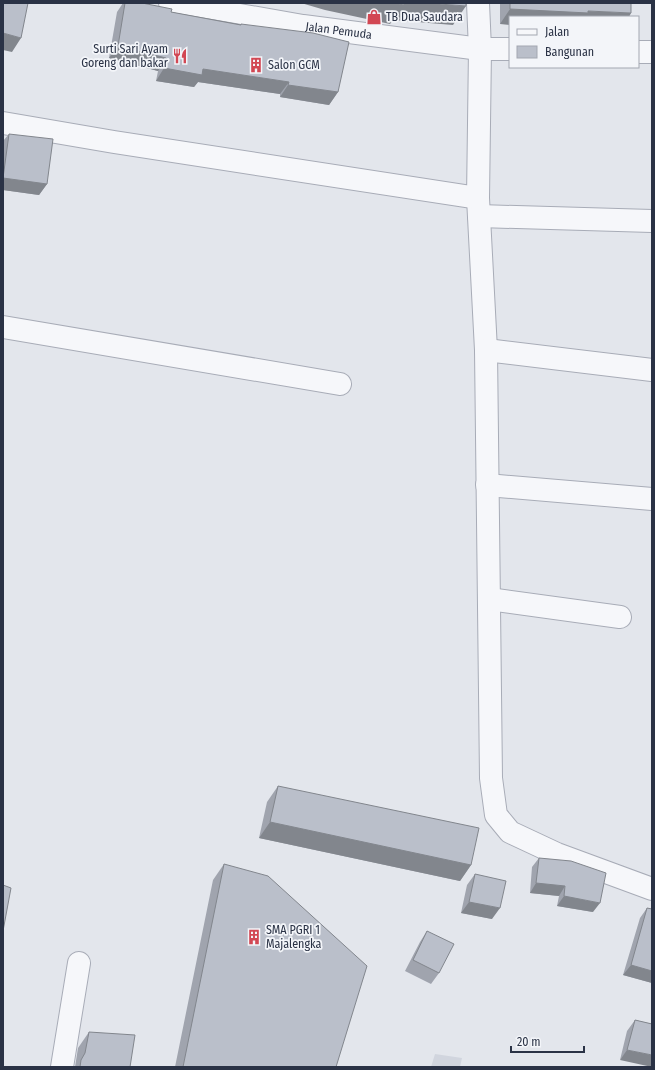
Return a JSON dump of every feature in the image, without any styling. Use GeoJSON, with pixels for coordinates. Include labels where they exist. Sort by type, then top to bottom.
{"type":"FeatureCollection","features":[{"type":"Feature","properties":{"kind":"street","name":"Jalan Pemuda"},"geometry":{"type":"LineString","coordinates":[[170,3],[303,26],[480,49],[509,49]]}},
{"type":"Feature","properties":{"kind":"street"},"geometry":{"type":"LineString","coordinates":[[478,3],[480,49],[478,207],[486,350],[491,778],[496,815],[510,832],[557,854],[652,889]]}},
{"type":"Feature","properties":{"kind":"street"},"geometry":{"type":"LineString","coordinates":[[639,52],[652,52]]}},
{"type":"Feature","properties":{"kind":"street"},"geometry":{"type":"LineString","coordinates":[[3,123],[478,207],[652,221]]}},
{"type":"Feature","properties":{"kind":"street"},"geometry":{"type":"LineString","coordinates":[[3,327],[340,384]]}},
{"type":"Feature","properties":{"kind":"street"},"geometry":{"type":"LineString","coordinates":[[486,350],[652,370]]}},
{"type":"Feature","properties":{"kind":"street"},"geometry":{"type":"LineString","coordinates":[[487,485],[652,499]]}},
{"type":"Feature","properties":{"kind":"street"},"geometry":{"type":"LineString","coordinates":[[489,599],[620,617]]}},
{"type":"Feature","properties":{"kind":"street"},"geometry":{"type":"LineString","coordinates":[[62,1067],[79,963]]}},
{"type":"Feature","properties":{"kind":"shaded area"},"geometry":{"type":"Polygon","coordinates":[[[435,1054],[462,1058],[460,1067],[431,1067],[435,1054]]]}},
{"type":"Feature","properties":{"kind":"building"},"geometry":{"type":"Polygon","coordinates":[[[3,3],[28,3],[21,38],[3,33],[3,3]]]}},
{"type":"Feature","properties":{"kind":"building"},"geometry":{"type":"Polygon","coordinates":[[[125,3],[142,3],[172,9],[171,12],[241,25],[313,33],[349,42],[338,92],[288,85],[289,82],[203,69],[202,75],[164,68],[166,58],[118,46],[125,3]]]}},
{"type":"Feature","properties":{"kind":"building"},"geometry":{"type":"Polygon","coordinates":[[[393,3],[404,3],[404,5],[393,3]]]}},
{"type":"Feature","properties":{"kind":"building"},"geometry":{"type":"Polygon","coordinates":[[[426,3],[466,3],[466,6],[426,3]]]}},
{"type":"Feature","properties":{"kind":"building"},"geometry":{"type":"Polygon","coordinates":[[[510,3],[631,3],[631,13],[588,11],[588,13],[510,9],[510,3]]]}},
{"type":"Feature","properties":{"kind":"building"},"geometry":{"type":"Polygon","coordinates":[[[9,134],[53,139],[47,184],[3,178],[9,134]]]}},
{"type":"Feature","properties":{"kind":"building"},"geometry":{"type":"Polygon","coordinates":[[[278,786],[479,828],[471,865],[270,822],[278,786]]]}},
{"type":"Feature","properties":{"kind":"building"},"geometry":{"type":"Polygon","coordinates":[[[539,858],[571,861],[606,873],[600,903],[564,896],[565,886],[536,883],[539,858]]]}},
{"type":"Feature","properties":{"kind":"building","name":"SMA PGRI 1 Majalengka"},"geometry":{"type":"Polygon","coordinates":[[[224,864],[268,876],[367,966],[336,1067],[183,1067],[224,864]]]}},
{"type":"Feature","properties":{"kind":"building"},"geometry":{"type":"Polygon","coordinates":[[[475,874],[506,881],[500,908],[469,902],[475,874]]]}},
{"type":"Feature","properties":{"kind":"building"},"geometry":{"type":"Polygon","coordinates":[[[3,885],[11,888],[3,931],[3,885]]]}},
{"type":"Feature","properties":{"kind":"building"},"geometry":{"type":"Polygon","coordinates":[[[647,908],[652,909],[652,971],[631,965],[647,908]]]}},
{"type":"Feature","properties":{"kind":"building"},"geometry":{"type":"Polygon","coordinates":[[[427,931],[454,944],[439,973],[413,960],[427,931]]]}},
{"type":"Feature","properties":{"kind":"building"},"geometry":{"type":"Polygon","coordinates":[[[635,1020],[652,1024],[652,1055],[627,1050],[635,1020]]]}},
{"type":"Feature","properties":{"kind":"building"},"geometry":{"type":"Polygon","coordinates":[[[89,1032],[135,1035],[130,1067],[80,1067],[81,1060],[85,1053],[89,1032]]]}},
{"type":"Feature","properties":{"kind":"place","name":"TB Dua Saudara"},"geometry":{"type":"Point","coordinates":[374,17]}},
{"type":"Feature","properties":{"kind":"place","name":"Surti Sari Ayam Goreng dan bakar"},"geometry":{"type":"Point","coordinates":[180,56]}},
{"type":"Feature","properties":{"kind":"place","name":"Salon GCM"},"geometry":{"type":"Point","coordinates":[256,65]}},
{"type":"Feature","properties":{"kind":"place","name":"SMA PGRI 1 Majalengka"},"geometry":{"type":"Point","coordinates":[254,937]}}]}
